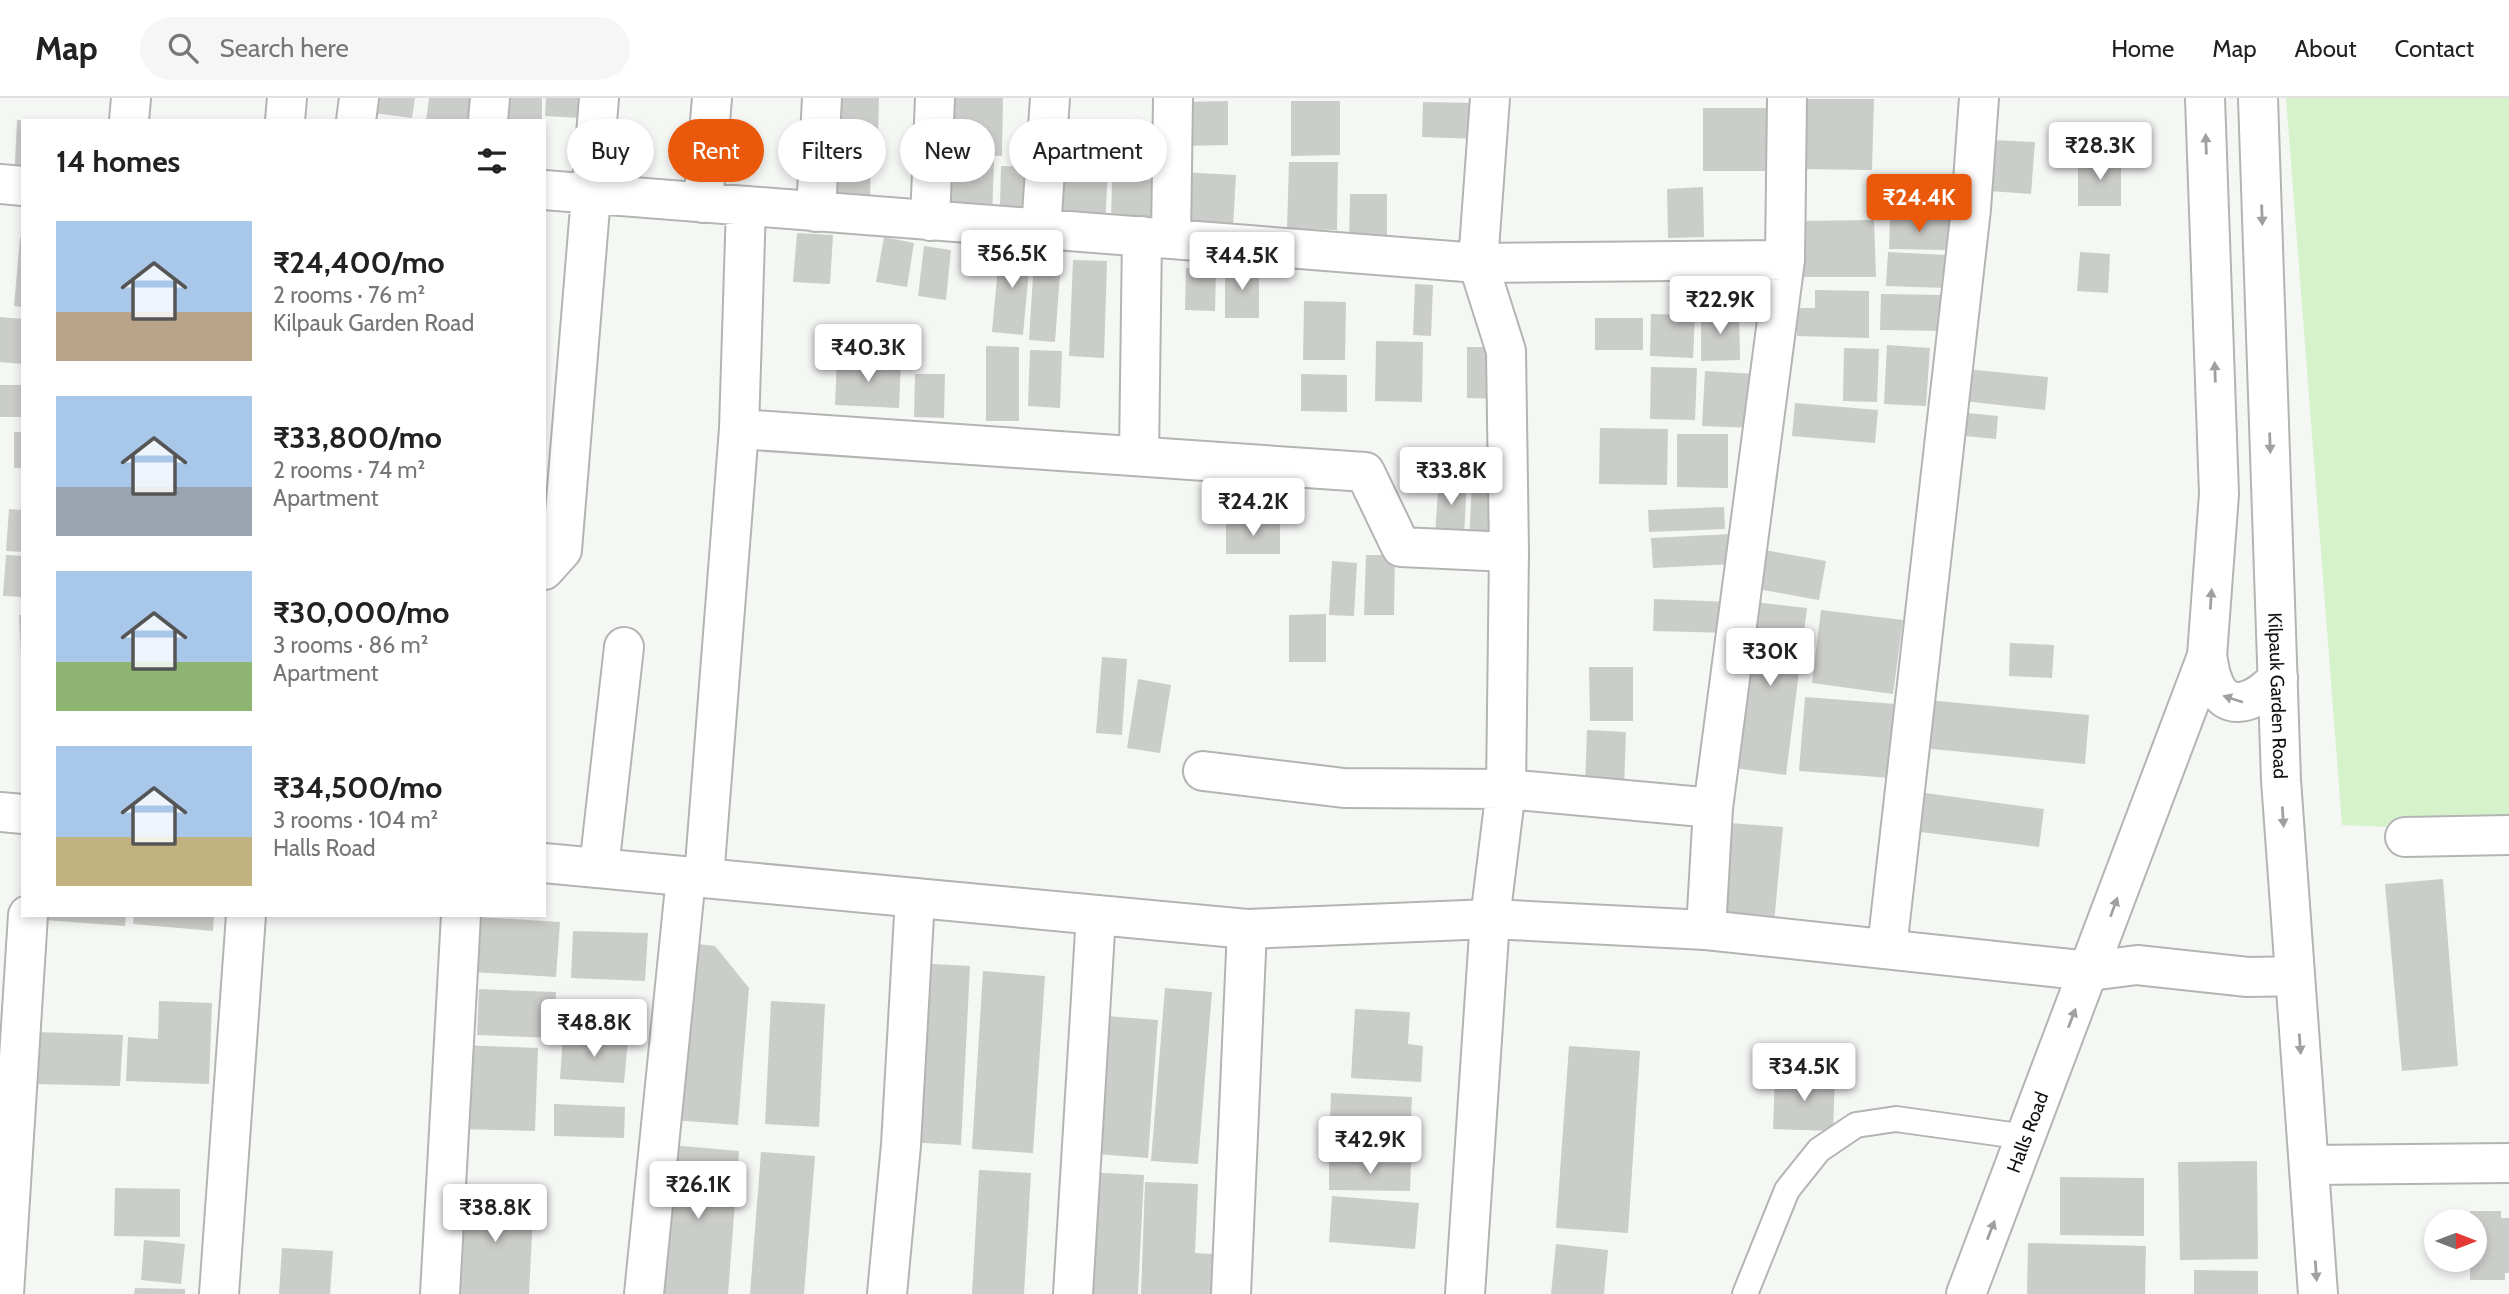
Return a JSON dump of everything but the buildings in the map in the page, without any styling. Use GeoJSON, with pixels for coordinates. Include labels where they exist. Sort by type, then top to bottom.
{"type":"FeatureCollection","features":[{"type":"Feature","properties":{"kind":"street"},"geometry":{"type":"LineString","coordinates":[[129,119],[131,98]]}},
{"type":"Feature","properties":{"kind":"street"},"geometry":{"type":"LineString","coordinates":[[285,119],[287,98]]}},
{"type":"Feature","properties":{"kind":"street"},"geometry":{"type":"LineString","coordinates":[[356,119],[359,98]]}},
{"type":"Feature","properties":{"kind":"street"},"geometry":{"type":"LineString","coordinates":[[488,119],[490,98]]}},
{"type":"Feature","properties":{"kind":"street"},"geometry":{"type":"LineString","coordinates":[[546,568],[562,550],[599,98]]}},
{"type":"Feature","properties":{"kind":"street"},"geometry":{"type":"LineString","coordinates":[[704,202],[712,98]]}},
{"type":"Feature","properties":{"kind":"street"},"geometry":{"type":"LineString","coordinates":[[816,212],[822,98]]}},
{"type":"Feature","properties":{"kind":"street"},"geometry":{"type":"LineString","coordinates":[[930,220],[935,98]]}},
{"type":"Feature","properties":{"kind":"street"},"geometry":{"type":"LineString","coordinates":[[1041,229],[1050,98]]}},
{"type":"Feature","properties":{"kind":"street"},"geometry":{"type":"LineString","coordinates":[[1139,456],[1156,238],[1173,98]]}},
{"type":"Feature","properties":{"kind":"street"},"geometry":{"type":"LineString","coordinates":[[1465,1294],[1490,919],[1506,789],[1509,552],[1506,351],[1478,263],[1490,98]]}},
{"type":"Feature","properties":{"kind":"street"},"geometry":{"type":"LineString","coordinates":[[1706,930],[1713,808],[1785,260],[1787,98]]}},
{"type":"Feature","properties":{"kind":"street"},"geometry":{"type":"LineString","coordinates":[[1887,948],[1970,209],[1979,98]]}},
{"type":"Feature","properties":{"kind":"street"},"geometry":{"type":"LineString","coordinates":[[2205,98],[2219,494],[2207,656],[2212,680],[2221,695],[2232,701],[2244,703],[2255,699],[2267,692],[2278,678]]}},
{"type":"Feature","properties":{"kind":"street","name":"Kilpauk Garden Road"},"geometry":{"type":"LineString","coordinates":[[2258,98],[2281,780],[2318,1294]]}},
{"type":"Feature","properties":{"kind":"street"},"geometry":{"type":"LineString","coordinates":[[0,184],[21,186]]}},
{"type":"Feature","properties":{"kind":"street"},"geometry":{"type":"LineString","coordinates":[[546,190],[1478,263],[1785,260]]}},
{"type":"Feature","properties":{"kind":"street"},"geometry":{"type":"LineString","coordinates":[[644,1294],[695,877],[740,429],[746,206]]}},
{"type":"Feature","properties":{"kind":"street"},"geometry":{"type":"LineString","coordinates":[[740,429],[1365,472],[1401,547],[1509,552]]}},
{"type":"Feature","properties":{"kind":"street"},"geometry":{"type":"LineString","coordinates":[[599,868],[624,647]]}},
{"type":"Feature","properties":{"kind":"street"},"geometry":{"type":"LineString","coordinates":[[2090,971],[2207,656]]}},
{"type":"Feature","properties":{"kind":"street"},"geometry":{"type":"LineString","coordinates":[[1203,771],[1344,788],[1506,789],[1713,808]]}},
{"type":"Feature","properties":{"kind":"street"},"geometry":{"type":"LineString","coordinates":[[0,812],[21,814]]}},
{"type":"Feature","properties":{"kind":"street"},"geometry":{"type":"LineString","coordinates":[[2405,837],[2509,835]]}},
{"type":"Feature","properties":{"kind":"street"},"geometry":{"type":"LineString","coordinates":[[546,863],[1247,929],[1490,919],[1706,930],[2090,971],[2137,965],[2248,977],[2295,976]]}},
{"type":"Feature","properties":{"kind":"street"},"geometry":{"type":"LineString","coordinates":[[887,1294],[901,1145],[915,898]]}},
{"type":"Feature","properties":{"kind":"street"},"geometry":{"type":"LineString","coordinates":[[1073,1294],[1096,915]]}},
{"type":"Feature","properties":{"kind":"street"},"geometry":{"type":"LineString","coordinates":[[4,1294],[28,917]]}},
{"type":"Feature","properties":{"kind":"street"},"geometry":{"type":"LineString","coordinates":[[219,1294],[246,917]]}},
{"type":"Feature","properties":{"kind":"street"},"geometry":{"type":"LineString","coordinates":[[440,1294],[461,917]]}},
{"type":"Feature","properties":{"kind":"street"},"geometry":{"type":"LineString","coordinates":[[1231,1294],[1247,929]]}},
{"type":"Feature","properties":{"kind":"street","name":"Halls Road"},"geometry":{"type":"LineString","coordinates":[[1966,1294],[2090,971]]}},
{"type":"Feature","properties":{"kind":"street"},"geometry":{"type":"LineString","coordinates":[[2310,1166],[2509,1163]]}},
{"type":"Feature","properties":{"kind":"lane"},"geometry":{"type":"LineString","coordinates":[[1745,1294],[1787,1190],[1819,1150],[1856,1125],[1896,1119],[2026,1137]]}},
{"type":"Feature","properties":{"kind":"green space"},"geometry":{"type":"Polygon","coordinates":[[[2286,98],[2509,98],[2509,832],[2342,825],[2286,98]]]}}]}
